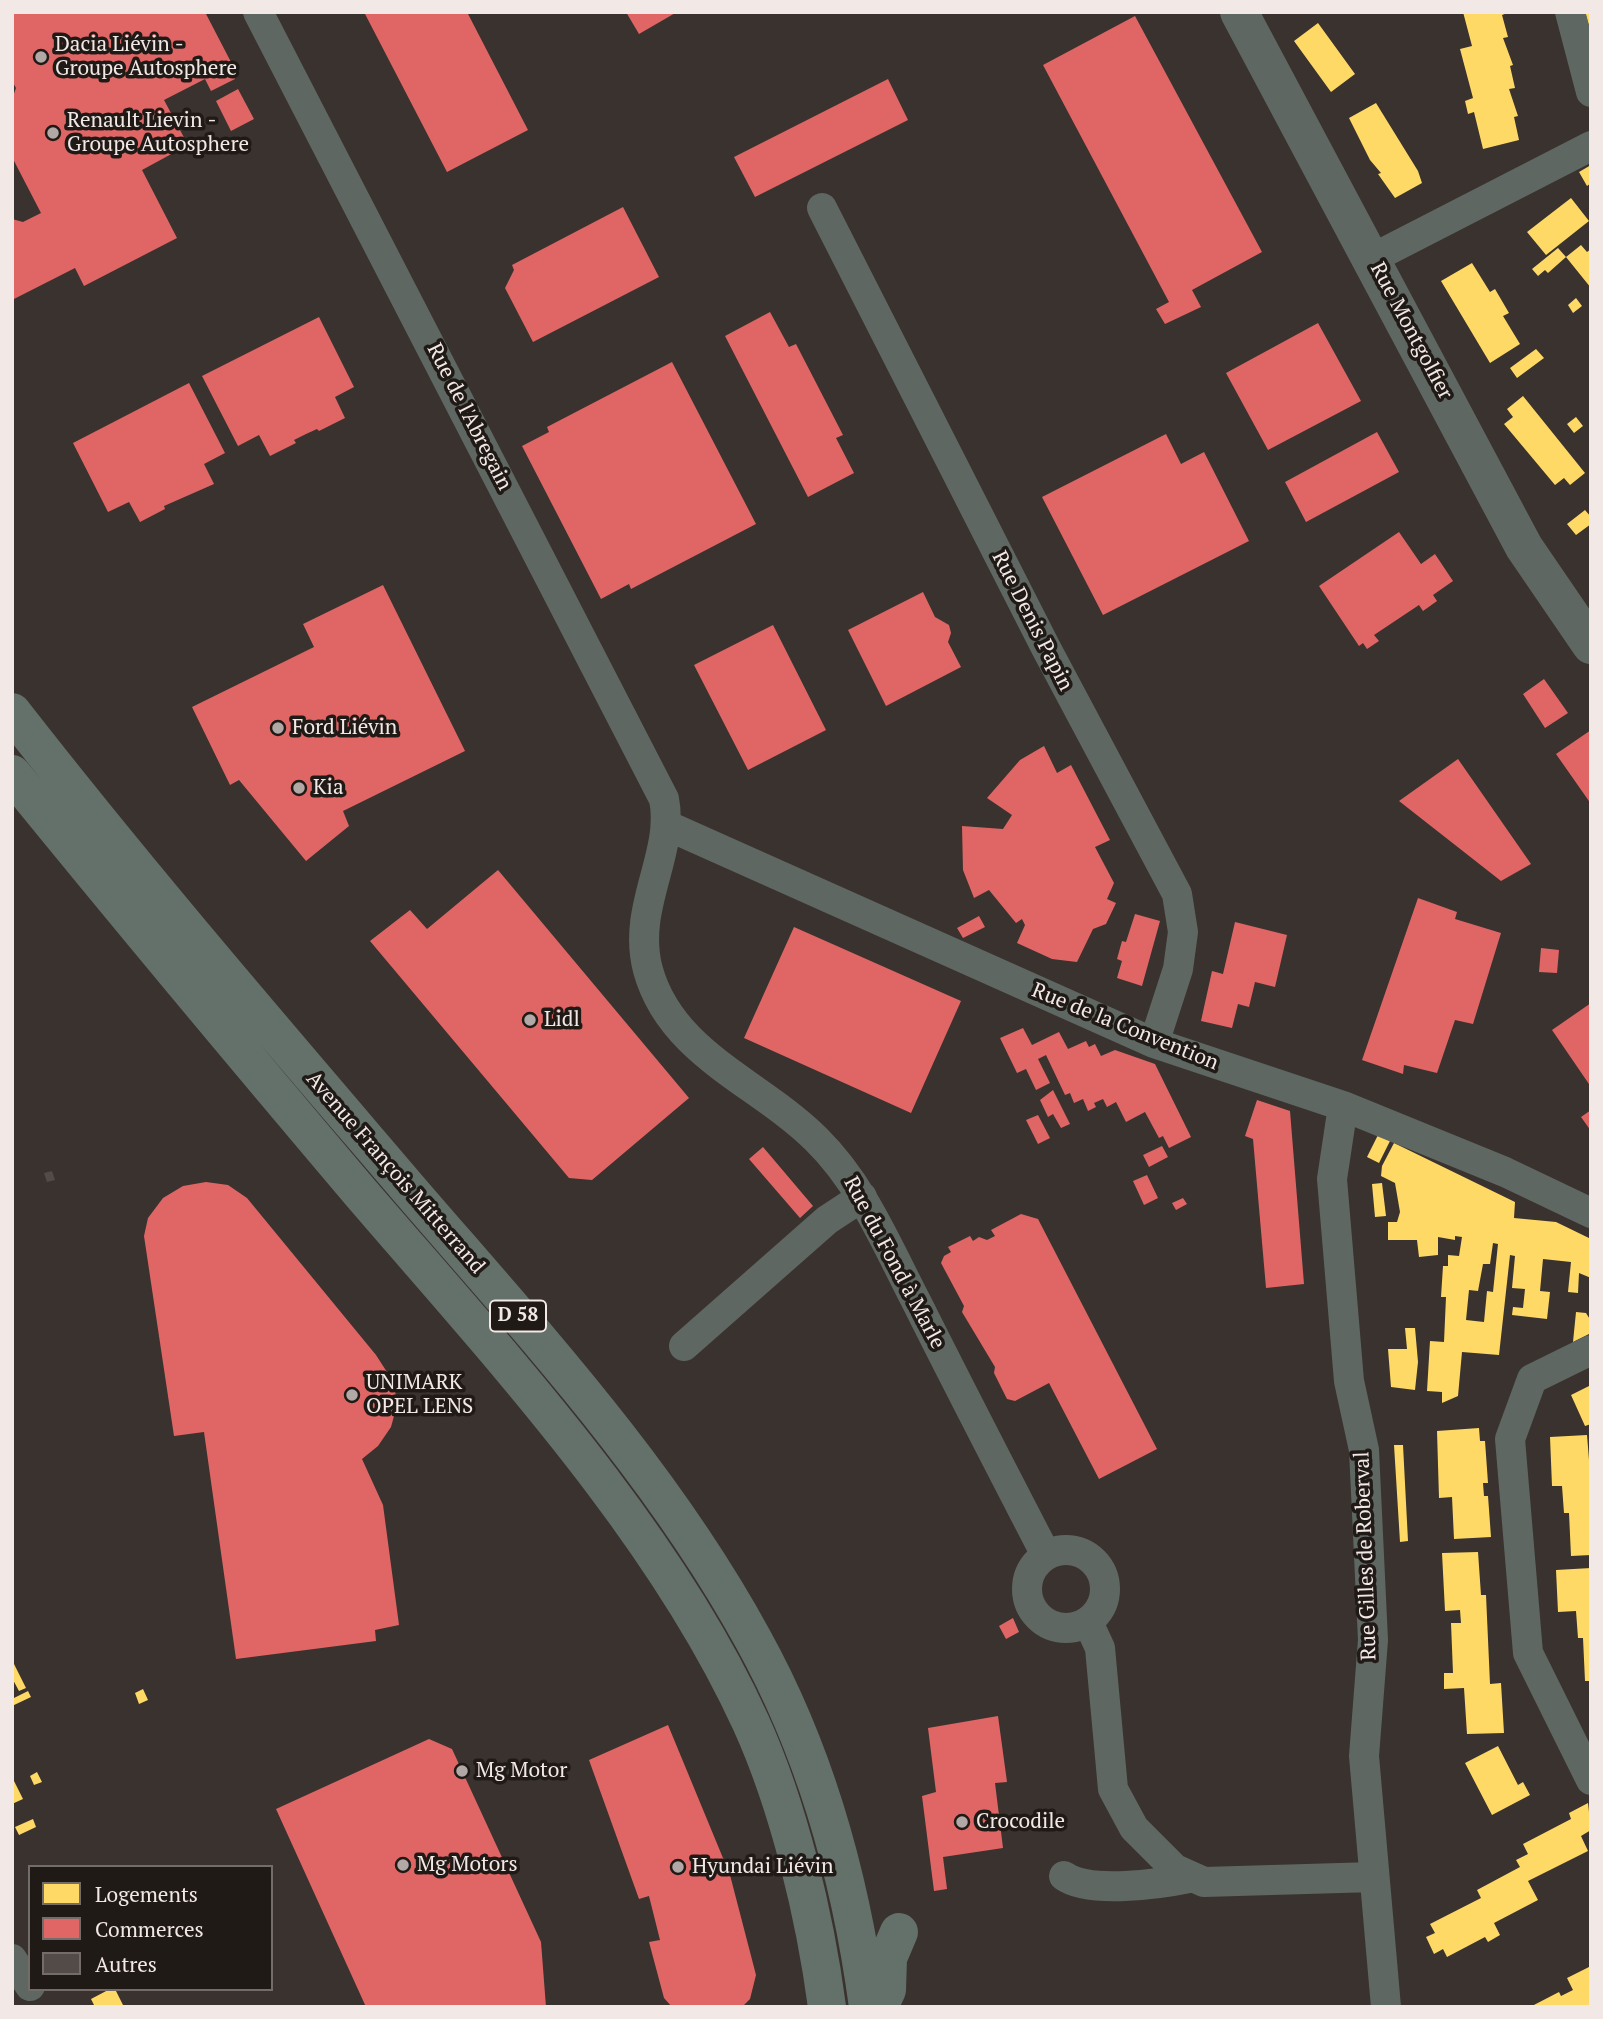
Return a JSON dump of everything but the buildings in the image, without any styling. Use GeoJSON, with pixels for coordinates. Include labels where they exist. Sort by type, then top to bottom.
{"type":"FeatureCollection","features":[{"type":"Feature","properties":{"kind":"main road","name":"Avenue François Mitterrand"},"geometry":{"type":"LineString","coordinates":[[12,712],[152,887],[568,1375],[678,1517],[753,1638],[786,1706],[848,1889],[868,2007]]}},
{"type":"Feature","properties":{"kind":"main road","name":"Avenue François Mitterrand"},"geometry":{"type":"LineString","coordinates":[[12,774],[202,1006],[545,1408],[648,1547],[715,1653],[757,1737],[776,1787],[810,1913],[827,2007]]}},
{"type":"Feature","properties":{"kind":"main road"},"geometry":{"type":"LineString","coordinates":[[879,2007],[887,1990],[888,1958],[899,1932]]}},
{"type":"Feature","properties":{"kind":"street","name":"Rue de l'Abregain"},"geometry":{"type":"LineString","coordinates":[[258,12],[664,799],[666,825]]}},
{"type":"Feature","properties":{"kind":"street","name":"Rue Montgolfier"},"geometry":{"type":"LineString","coordinates":[[1239,12],[1373,258],[1524,547],[1591,645]]}},
{"type":"Feature","properties":{"kind":"street"},"geometry":{"type":"LineString","coordinates":[[1570,12],[1591,92]]}},
{"type":"Feature","properties":{"kind":"street"},"geometry":{"type":"LineString","coordinates":[[1373,258],[1591,146]]}},
{"type":"Feature","properties":{"kind":"street","name":"Rue Denis Papin"},"geometry":{"type":"LineString","coordinates":[[822,208],[1046,649],[1177,894],[1183,932],[1178,968],[1154,1043]]}},
{"type":"Feature","properties":{"kind":"street","name":"Rue de la Convention"},"geometry":{"type":"LineString","coordinates":[[666,825],[1154,1043],[1343,1107],[1506,1172],[1591,1213]]}},
{"type":"Feature","properties":{"kind":"street","name":"Rue du Fond à Marle"},"geometry":{"type":"LineString","coordinates":[[666,825],[646,905],[642,938],[648,970],[659,1000],[697,1049],[783,1108],[818,1140],[862,1197],[1046,1555]]}},
{"type":"Feature","properties":{"kind":"street","name":"Rue Gilles de Roberval"},"geometry":{"type":"LineString","coordinates":[[1343,1107],[1332,1179],[1349,1381],[1364,1450],[1373,1640],[1364,1756],[1386,2007]]}},
{"type":"Feature","properties":{"kind":"street"},"geometry":{"type":"LineString","coordinates":[[684,1346],[827,1220],[862,1197]]}},
{"type":"Feature","properties":{"kind":"street"},"geometry":{"type":"LineString","coordinates":[[1591,1350],[1532,1379],[1510,1439],[1528,1653],[1591,1780]]}},
{"type":"Feature","properties":{"kind":"street"},"geometry":{"type":"LineString","coordinates":[[1057,1551],[1080,1553],[1099,1568],[1104,1578],[1103,1602],[1088,1622],[1063,1629],[1051,1626],[1032,1610],[1026,1586],[1030,1574],[1046,1555],[1057,1551]]}},
{"type":"Feature","properties":{"kind":"street"},"geometry":{"type":"LineString","coordinates":[[1088,1622],[1100,1648],[1113,1789],[1122,1811],[1144,1839],[1175,1870],[1204,1882],[1374,1877]]}},
{"type":"Feature","properties":{"kind":"street"},"geometry":{"type":"LineString","coordinates":[[1119,1885],[1135,1865],[1144,1839]]}},
{"type":"Feature","properties":{"kind":"street"},"geometry":{"type":"LineString","coordinates":[[1064,1876],[1081,1884],[1119,1885],[1164,1884],[1189,1878]]}},
{"type":"Feature","properties":{"kind":"street"},"geometry":{"type":"LineString","coordinates":[[12,1959],[28,1983]]}},
{"type":"Feature","properties":{"kind":"street"},"geometry":{"type":"LineString","coordinates":[[33,1991],[43,2007]]}},
{"type":"Feature","properties":{"kind":"place","name":"Dacia Liévin - Groupe Autosphere"},"geometry":{"type":"Point","coordinates":[41,57]}},
{"type":"Feature","properties":{"kind":"place","name":"Renault Lievin - Groupe Autosphere"},"geometry":{"type":"Point","coordinates":[53,133]}},
{"type":"Feature","properties":{"kind":"place","name":"Ford Liévin"},"geometry":{"type":"Point","coordinates":[278,728]}},
{"type":"Feature","properties":{"kind":"place","name":"Kia"},"geometry":{"type":"Point","coordinates":[299,788]}},
{"type":"Feature","properties":{"kind":"place","name":"Lidl"},"geometry":{"type":"Point","coordinates":[530,1020]}},
{"type":"Feature","properties":{"kind":"place","name":"UNIMARK OPEL LENS"},"geometry":{"type":"Point","coordinates":[352,1395]}},
{"type":"Feature","properties":{"kind":"place","name":"Mg Motor"},"geometry":{"type":"Point","coordinates":[462,1771]}},
{"type":"Feature","properties":{"kind":"place","name":"Crocodile"},"geometry":{"type":"Point","coordinates":[962,1822]}},
{"type":"Feature","properties":{"kind":"place","name":"Mg Motors"},"geometry":{"type":"Point","coordinates":[403,1865]}},
{"type":"Feature","properties":{"kind":"place","name":"Hyundai Liévin"},"geometry":{"type":"Point","coordinates":[678,1867]}}]}
